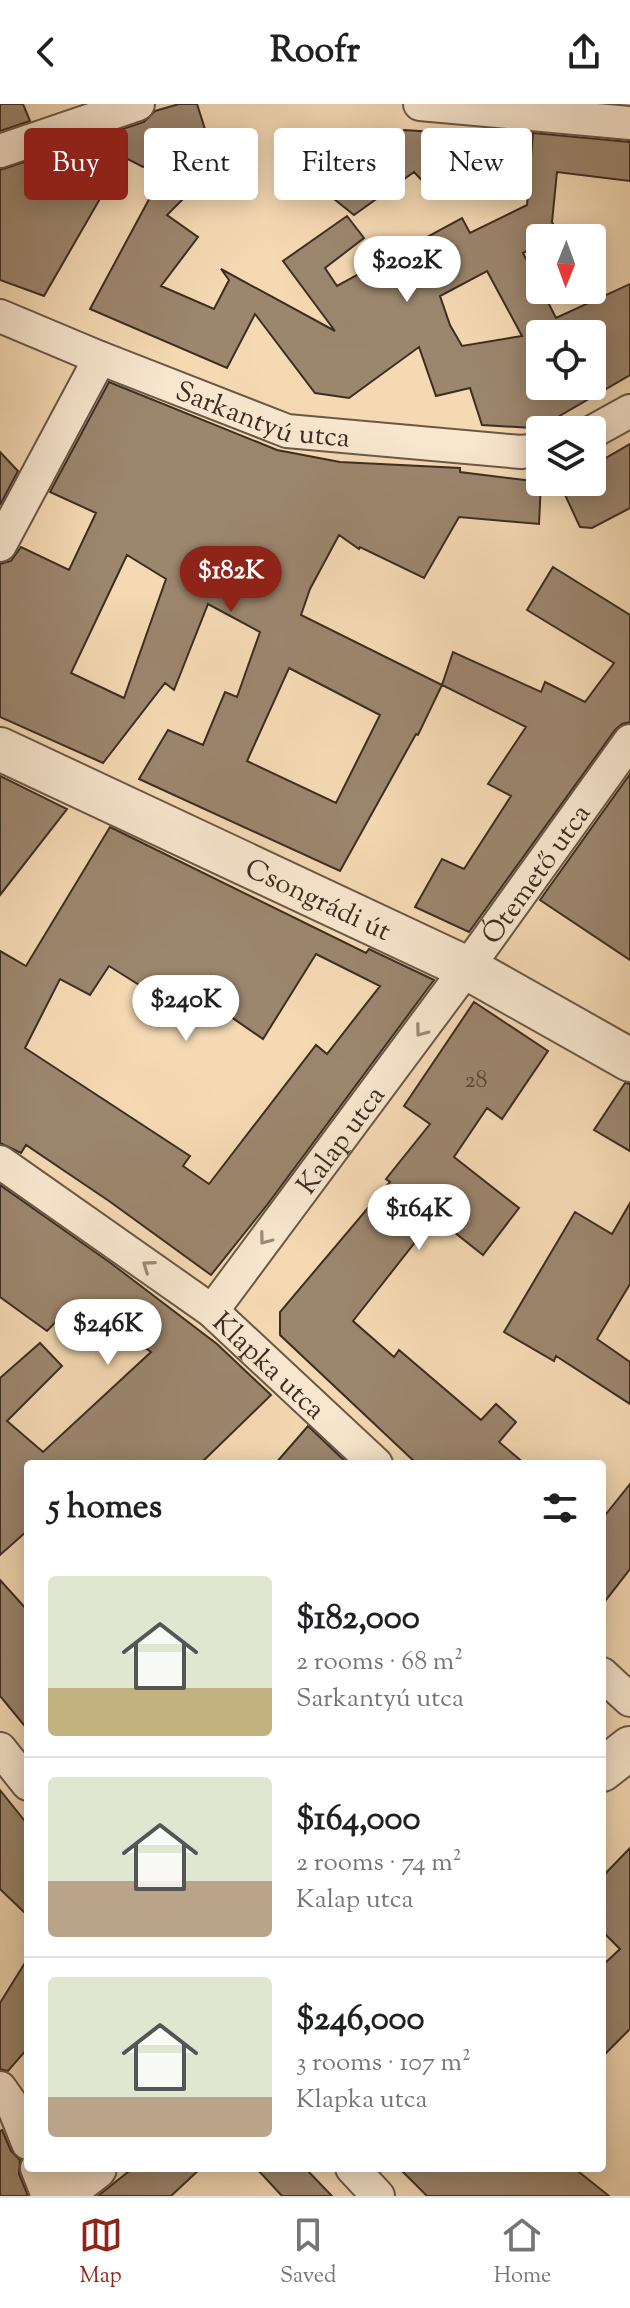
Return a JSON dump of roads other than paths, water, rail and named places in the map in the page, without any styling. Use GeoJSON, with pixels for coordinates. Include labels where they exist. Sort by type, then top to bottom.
{"type":"FeatureCollection","features":[{"type":"Feature","properties":{"kind":"street"},"geometry":{"type":"LineString","coordinates":[[0,151],[138,104]]}},
{"type":"Feature","properties":{"kind":"street"},"geometry":{"type":"LineString","coordinates":[[420,104],[630,123]]}},
{"type":"Feature","properties":{"kind":"street","name":"Sarkantyú utca"},"geometry":{"type":"LineString","coordinates":[[0,316],[287,431],[526,451]]}},
{"type":"Feature","properties":{"kind":"street"},"geometry":{"type":"LineString","coordinates":[[0,545],[100,358]]}},
{"type":"Feature","properties":{"kind":"street"},"geometry":{"type":"LineString","coordinates":[[606,424],[630,411]]}},
{"type":"Feature","properties":{"kind":"street","name":"Ótemető utca"},"geometry":{"type":"LineString","coordinates":[[467,968],[630,741]]}},
{"type":"Feature","properties":{"kind":"street","name":"Csongrádi út"},"geometry":{"type":"LineString","coordinates":[[0,749],[467,968],[630,1060]]}},
{"type":"Feature","properties":{"kind":"street","name":"Kalap utca"},"geometry":{"type":"LineString","coordinates":[[212,1311],[467,968]]}},
{"type":"Feature","properties":{"kind":"street","name":"Klapka utca"},"geometry":{"type":"LineString","coordinates":[[0,1162],[212,1311],[372,1460]]}},
{"type":"Feature","properties":{"kind":"street"},"geometry":{"type":"LineString","coordinates":[[606,1678],[630,1700]]}},
{"type":"Feature","properties":{"kind":"street"},"geometry":{"type":"LineString","coordinates":[[606,1767],[630,1748]]}},
{"type":"Feature","properties":{"kind":"street"},"geometry":{"type":"LineString","coordinates":[[0,1749],[24,1779]]}},
{"type":"Feature","properties":{"kind":"street"},"geometry":{"type":"LineString","coordinates":[[0,2088],[14,2108],[24,2133]]}},
{"type":"Feature","properties":{"kind":"street"},"geometry":{"type":"LineString","coordinates":[[39,2172],[48,2196]]}},
{"type":"Feature","properties":{"kind":"street"},"geometry":{"type":"LineString","coordinates":[[58,2196],[90,2172]]}},
{"type":"Feature","properties":{"kind":"street"},"geometry":{"type":"LineString","coordinates":[[356,2172],[378,2196]]}}]}
